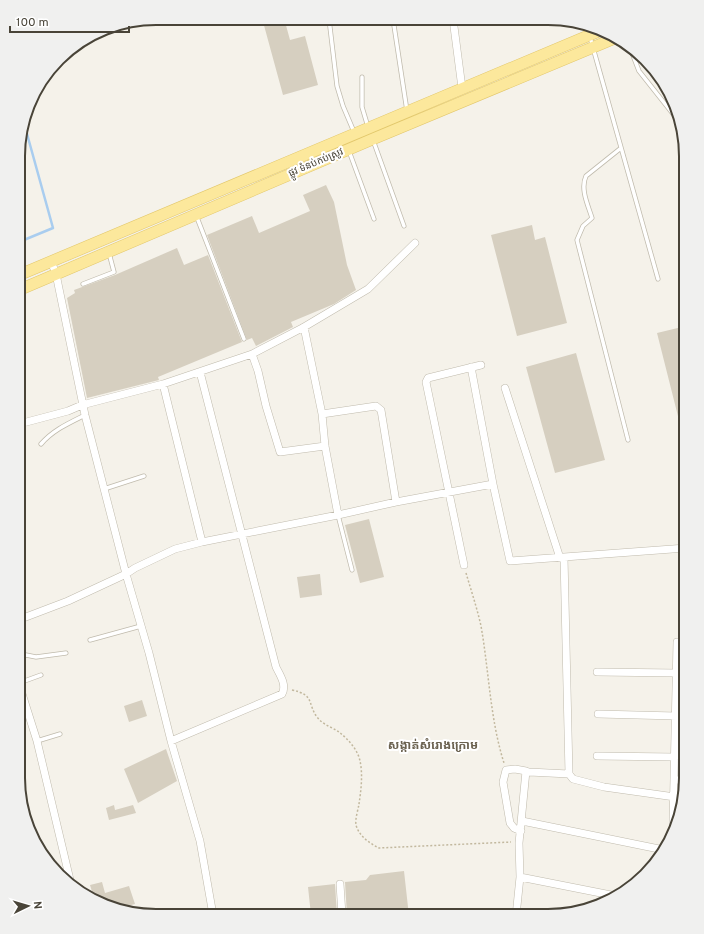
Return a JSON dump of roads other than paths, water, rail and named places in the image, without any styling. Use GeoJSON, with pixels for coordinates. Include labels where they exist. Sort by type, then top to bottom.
{"type":"FeatureCollection","features":[{"type":"Feature","properties":{"kind":"main road","name":"ផ្លូវ ទំនប់កប់ស្រូវ"},"geometry":{"type":"LineString","coordinates":[[25,272],[593,33]]}},
{"type":"Feature","properties":{"kind":"main road","name":"ផ្លូវ ទំនប់កប់ស្រូវ"},"geometry":{"type":"LineString","coordinates":[[25,287],[373,139],[609,41]]}},
{"type":"Feature","properties":{"kind":"street"},"geometry":{"type":"LineString","coordinates":[[454,25],[462,88]]}},
{"type":"Feature","properties":{"kind":"street"},"geometry":{"type":"LineString","coordinates":[[25,422],[68,411],[82,405],[163,384],[252,354],[304,327],[368,289],[416,244]]}},
{"type":"Feature","properties":{"kind":"street"},"geometry":{"type":"LineString","coordinates":[[52,261],[56,274],[82,405],[126,574],[149,653],[171,741],[200,842],[212,909]]}},
{"type":"Feature","properties":{"kind":"street"},"geometry":{"type":"LineString","coordinates":[[304,327],[322,414],[325,446],[338,515]]}},
{"type":"Feature","properties":{"kind":"street"},"geometry":{"type":"LineString","coordinates":[[252,354],[258,370],[266,406],[280,452],[325,446]]}},
{"type":"Feature","properties":{"kind":"street"},"geometry":{"type":"LineString","coordinates":[[464,566],[426,382],[428,378],[480,364]]}},
{"type":"Feature","properties":{"kind":"street"},"geometry":{"type":"LineString","coordinates":[[471,367],[510,561],[679,549]]}},
{"type":"Feature","properties":{"kind":"street"},"geometry":{"type":"LineString","coordinates":[[171,741],[282,694],[284,690],[284,685],[276,667],[241,535],[200,372]]}},
{"type":"Feature","properties":{"kind":"street"},"geometry":{"type":"LineString","coordinates":[[163,384],[202,542]]}},
{"type":"Feature","properties":{"kind":"street"},"geometry":{"type":"LineString","coordinates":[[505,388],[562,558],[568,774]]}},
{"type":"Feature","properties":{"kind":"street"},"geometry":{"type":"LineString","coordinates":[[322,414],[376,406],[381,410],[396,502]]}},
{"type":"Feature","properties":{"kind":"street"},"geometry":{"type":"LineString","coordinates":[[25,617],[68,601],[126,574],[174,549],[396,502],[494,484]]}},
{"type":"Feature","properties":{"kind":"street"},"geometry":{"type":"LineString","coordinates":[[677,642],[675,780],[678,795]]}},
{"type":"Feature","properties":{"kind":"street"},"geometry":{"type":"LineString","coordinates":[[597,672],[676,673]]}},
{"type":"Feature","properties":{"kind":"street"},"geometry":{"type":"LineString","coordinates":[[25,704],[37,741],[69,876]]}},
{"type":"Feature","properties":{"kind":"street"},"geometry":{"type":"LineString","coordinates":[[598,714],[676,716]]}},
{"type":"Feature","properties":{"kind":"street"},"geometry":{"type":"LineString","coordinates":[[597,756],[675,756]]}},
{"type":"Feature","properties":{"kind":"street"},"geometry":{"type":"LineString","coordinates":[[520,831],[514,828],[510,823],[506,810],[503,782],[506,770],[515,769],[568,774],[573,779],[604,787],[677,797]]}},
{"type":"Feature","properties":{"kind":"street"},"geometry":{"type":"LineString","coordinates":[[517,909],[520,877],[520,831],[526,771]]}},
{"type":"Feature","properties":{"kind":"street"},"geometry":{"type":"LineString","coordinates":[[522,821],[658,849]]}},
{"type":"Feature","properties":{"kind":"street"},"geometry":{"type":"LineString","coordinates":[[520,877],[608,895]]}},
{"type":"Feature","properties":{"kind":"street"},"geometry":{"type":"LineString","coordinates":[[340,884],[342,909]]}},
{"type":"Feature","properties":{"kind":"lane"},"geometry":{"type":"LineString","coordinates":[[330,25],[337,86],[343,106],[355,133]]}},
{"type":"Feature","properties":{"kind":"lane"},"geometry":{"type":"LineString","coordinates":[[394,25],[407,112]]}},
{"type":"Feature","properties":{"kind":"lane"},"geometry":{"type":"LineString","coordinates":[[593,33],[593,47],[658,279]]}},
{"type":"Feature","properties":{"kind":"lane"},"geometry":{"type":"LineString","coordinates":[[633,57],[639,71],[671,112]]}},
{"type":"Feature","properties":{"kind":"lane"},"geometry":{"type":"LineString","coordinates":[[362,77],[362,108],[368,128]]}},
{"type":"Feature","properties":{"kind":"lane"},"geometry":{"type":"LineString","coordinates":[[373,139],[404,226]]}},
{"type":"Feature","properties":{"kind":"lane"},"geometry":{"type":"LineString","coordinates":[[621,148],[586,176],[584,181],[584,190],[592,218],[583,226],[577,240],[628,440]]}},
{"type":"Feature","properties":{"kind":"lane"},"geometry":{"type":"LineString","coordinates":[[348,150],[374,219]]}},
{"type":"Feature","properties":{"kind":"lane"},"geometry":{"type":"LineString","coordinates":[[196,214],[244,340]]}},
{"type":"Feature","properties":{"kind":"lane"},"geometry":{"type":"LineString","coordinates":[[83,284],[114,272],[109,252]]}},
{"type":"Feature","properties":{"kind":"lane"},"geometry":{"type":"LineString","coordinates":[[41,444],[47,437],[61,427],[85,415]]}},
{"type":"Feature","properties":{"kind":"lane"},"geometry":{"type":"LineString","coordinates":[[104,489],[144,476]]}},
{"type":"Feature","properties":{"kind":"lane"},"geometry":{"type":"LineString","coordinates":[[338,515],[352,570]]}},
{"type":"Feature","properties":{"kind":"lane"},"geometry":{"type":"LineString","coordinates":[[90,640],[141,626]]}},
{"type":"Feature","properties":{"kind":"lane"},"geometry":{"type":"LineString","coordinates":[[25,655],[36,657],[66,653]]}},
{"type":"Feature","properties":{"kind":"lane"},"geometry":{"type":"LineString","coordinates":[[25,680],[41,675]]}},
{"type":"Feature","properties":{"kind":"lane"},"geometry":{"type":"LineString","coordinates":[[37,741],[60,734]]}},
{"type":"Feature","properties":{"kind":"waterway"},"geometry":{"type":"LineString","coordinates":[[25,240],[53,228],[27,134]]}},
{"type":"Feature","properties":{"kind":"district","name":"សង្កាត់សំរោងក្រោម"},"geometry":{"type":"Point","coordinates":[433,746]}}]}
